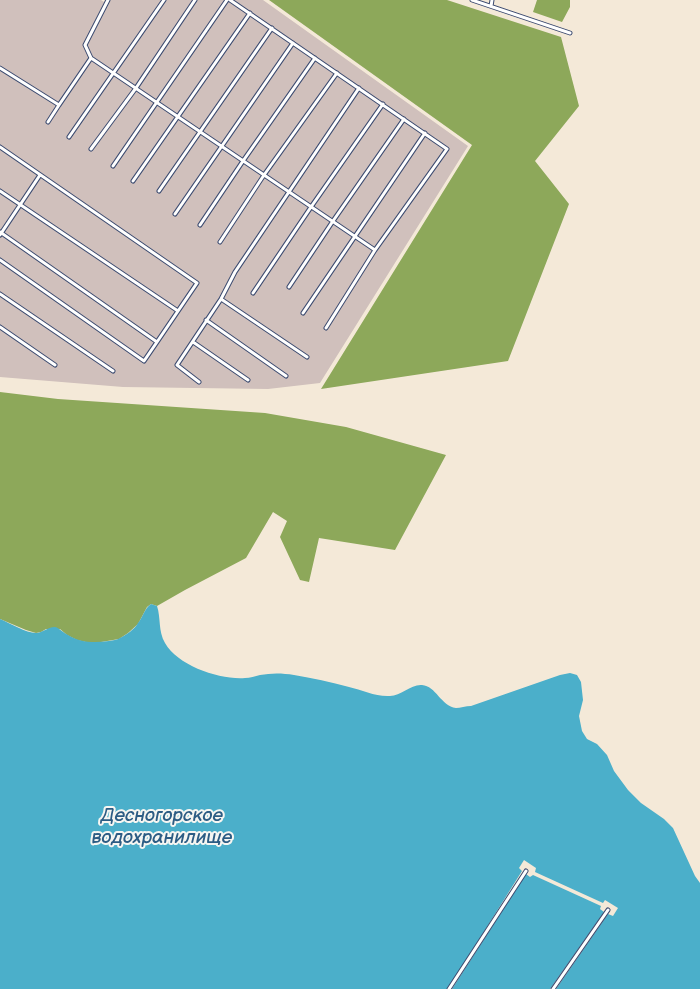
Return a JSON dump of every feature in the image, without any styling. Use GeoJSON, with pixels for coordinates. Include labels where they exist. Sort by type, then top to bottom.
{"type":"FeatureCollection","features":[{"type":"Feature","properties":{"kind":"lane"},"geometry":{"type":"LineString","coordinates":[[108,0],[85,45],[91,58],[375,250]]}},
{"type":"Feature","properties":{"kind":"lane"},"geometry":{"type":"LineString","coordinates":[[69,137],[164,0]]}},
{"type":"Feature","properties":{"kind":"lane"},"geometry":{"type":"LineString","coordinates":[[91,149],[136,88],[196,0]]}},
{"type":"Feature","properties":{"kind":"lane"},"geometry":{"type":"LineString","coordinates":[[113,166],[229,0],[447,148],[375,250],[326,328]]}},
{"type":"Feature","properties":{"kind":"lane"},"geometry":{"type":"LineString","coordinates":[[472,0],[570,33]]}},
{"type":"Feature","properties":{"kind":"lane"},"geometry":{"type":"LineString","coordinates":[[491,6],[492,0]]}},
{"type":"Feature","properties":{"kind":"lane"},"geometry":{"type":"LineString","coordinates":[[133,181],[250,13]]}},
{"type":"Feature","properties":{"kind":"lane"},"geometry":{"type":"LineString","coordinates":[[160,191],[272,28]]}},
{"type":"Feature","properties":{"kind":"lane"},"geometry":{"type":"LineString","coordinates":[[174,214],[293,43]]}},
{"type":"Feature","properties":{"kind":"lane"},"geometry":{"type":"LineString","coordinates":[[48,122],[91,58]]}},
{"type":"Feature","properties":{"kind":"lane"},"geometry":{"type":"LineString","coordinates":[[200,224],[315,58]]}},
{"type":"Feature","properties":{"kind":"lane"},"geometry":{"type":"LineString","coordinates":[[0,68],[59,105]]}},
{"type":"Feature","properties":{"kind":"lane"},"geometry":{"type":"LineString","coordinates":[[220,242],[264,175],[337,73]]}},
{"type":"Feature","properties":{"kind":"lane"},"geometry":{"type":"LineString","coordinates":[[199,382],[177,365],[221,299],[235,272],[358,88]]}},
{"type":"Feature","properties":{"kind":"lane"},"geometry":{"type":"LineString","coordinates":[[253,293],[383,104]]}},
{"type":"Feature","properties":{"kind":"lane"},"geometry":{"type":"LineString","coordinates":[[289,287],[332,221],[404,119]]}},
{"type":"Feature","properties":{"kind":"lane"},"geometry":{"type":"LineString","coordinates":[[303,312],[425,134]]}},
{"type":"Feature","properties":{"kind":"lane"},"geometry":{"type":"LineString","coordinates":[[0,147],[197,283],[144,361],[0,260]]}},
{"type":"Feature","properties":{"kind":"lane"},"geometry":{"type":"LineString","coordinates":[[40,174],[0,233],[157,342]]}},
{"type":"Feature","properties":{"kind":"lane"},"geometry":{"type":"LineString","coordinates":[[0,191],[178,311]]}},
{"type":"Feature","properties":{"kind":"lane"},"geometry":{"type":"LineString","coordinates":[[0,294],[112,371]]}},
{"type":"Feature","properties":{"kind":"lane"},"geometry":{"type":"LineString","coordinates":[[221,299],[306,357]]}},
{"type":"Feature","properties":{"kind":"lane"},"geometry":{"type":"LineString","coordinates":[[206,320],[286,376]]}},
{"type":"Feature","properties":{"kind":"lane"},"geometry":{"type":"LineString","coordinates":[[0,327],[55,365]]}},
{"type":"Feature","properties":{"kind":"lane"},"geometry":{"type":"LineString","coordinates":[[192,342],[248,380]]}},
{"type":"Feature","properties":{"kind":"lane"},"geometry":{"type":"LineString","coordinates":[[449,989],[526,871]]}},
{"type":"Feature","properties":{"kind":"lane"},"geometry":{"type":"LineString","coordinates":[[553,989],[608,910]]}},
{"type":"Feature","properties":{"kind":"shaded area"},"geometry":{"type":"Polygon","coordinates":[[[0,0],[101,0],[104,2],[105,0],[263,0],[468,146],[320,383],[268,389],[123,387],[0,377],[0,0]]]}},
{"type":"Feature","properties":{"kind":"green space"},"geometry":{"type":"Polygon","coordinates":[[[269,0],[447,0],[561,37],[579,106],[535,161],[569,204],[508,361],[321,389],[472,145],[269,0]]]}},
{"type":"Feature","properties":{"kind":"green space"},"geometry":{"type":"Polygon","coordinates":[[[537,0],[570,0],[570,7],[562,22],[533,12],[537,0]]]}},
{"type":"Feature","properties":{"kind":"green space"},"geometry":{"type":"Polygon","coordinates":[[[0,392],[58,399],[265,413],[346,427],[446,455],[395,550],[319,538],[309,582],[300,580],[280,537],[287,521],[273,512],[246,558],[157,606],[151,604],[147,607],[138,624],[119,639],[90,643],[77,640],[60,629],[46,629],[36,633],[0,619],[0,392]]]}},
{"type":"Feature","properties":{"kind":"water","name":"Десногорское водохранилище"},"geometry":{"type":"Polygon","coordinates":[[[151,604],[157,606],[161,634],[171,651],[189,665],[224,677],[245,678],[268,674],[290,674],[385,696],[398,694],[414,686],[422,685],[431,689],[446,704],[456,708],[471,706],[560,675],[570,673],[577,675],[581,682],[583,700],[579,716],[582,731],[587,739],[597,744],[607,755],[614,771],[628,790],[641,803],[664,819],[673,828],[700,883],[700,989],[0,989],[0,619],[32,633],[38,633],[55,627],[78,640],[104,642],[118,639],[130,632],[151,604]]]}},
{"type":"Feature","properties":{"kind":"pier"},"geometry":{"type":"Polygon","coordinates":[[[524,860],[536,868],[535,872],[603,903],[605,900],[618,908],[613,916],[608,914],[556,989],[550,989],[604,912],[600,909],[601,906],[533,875],[530,877],[526,874],[452,989],[448,989],[522,871],[519,868],[524,860]]]}}]}
